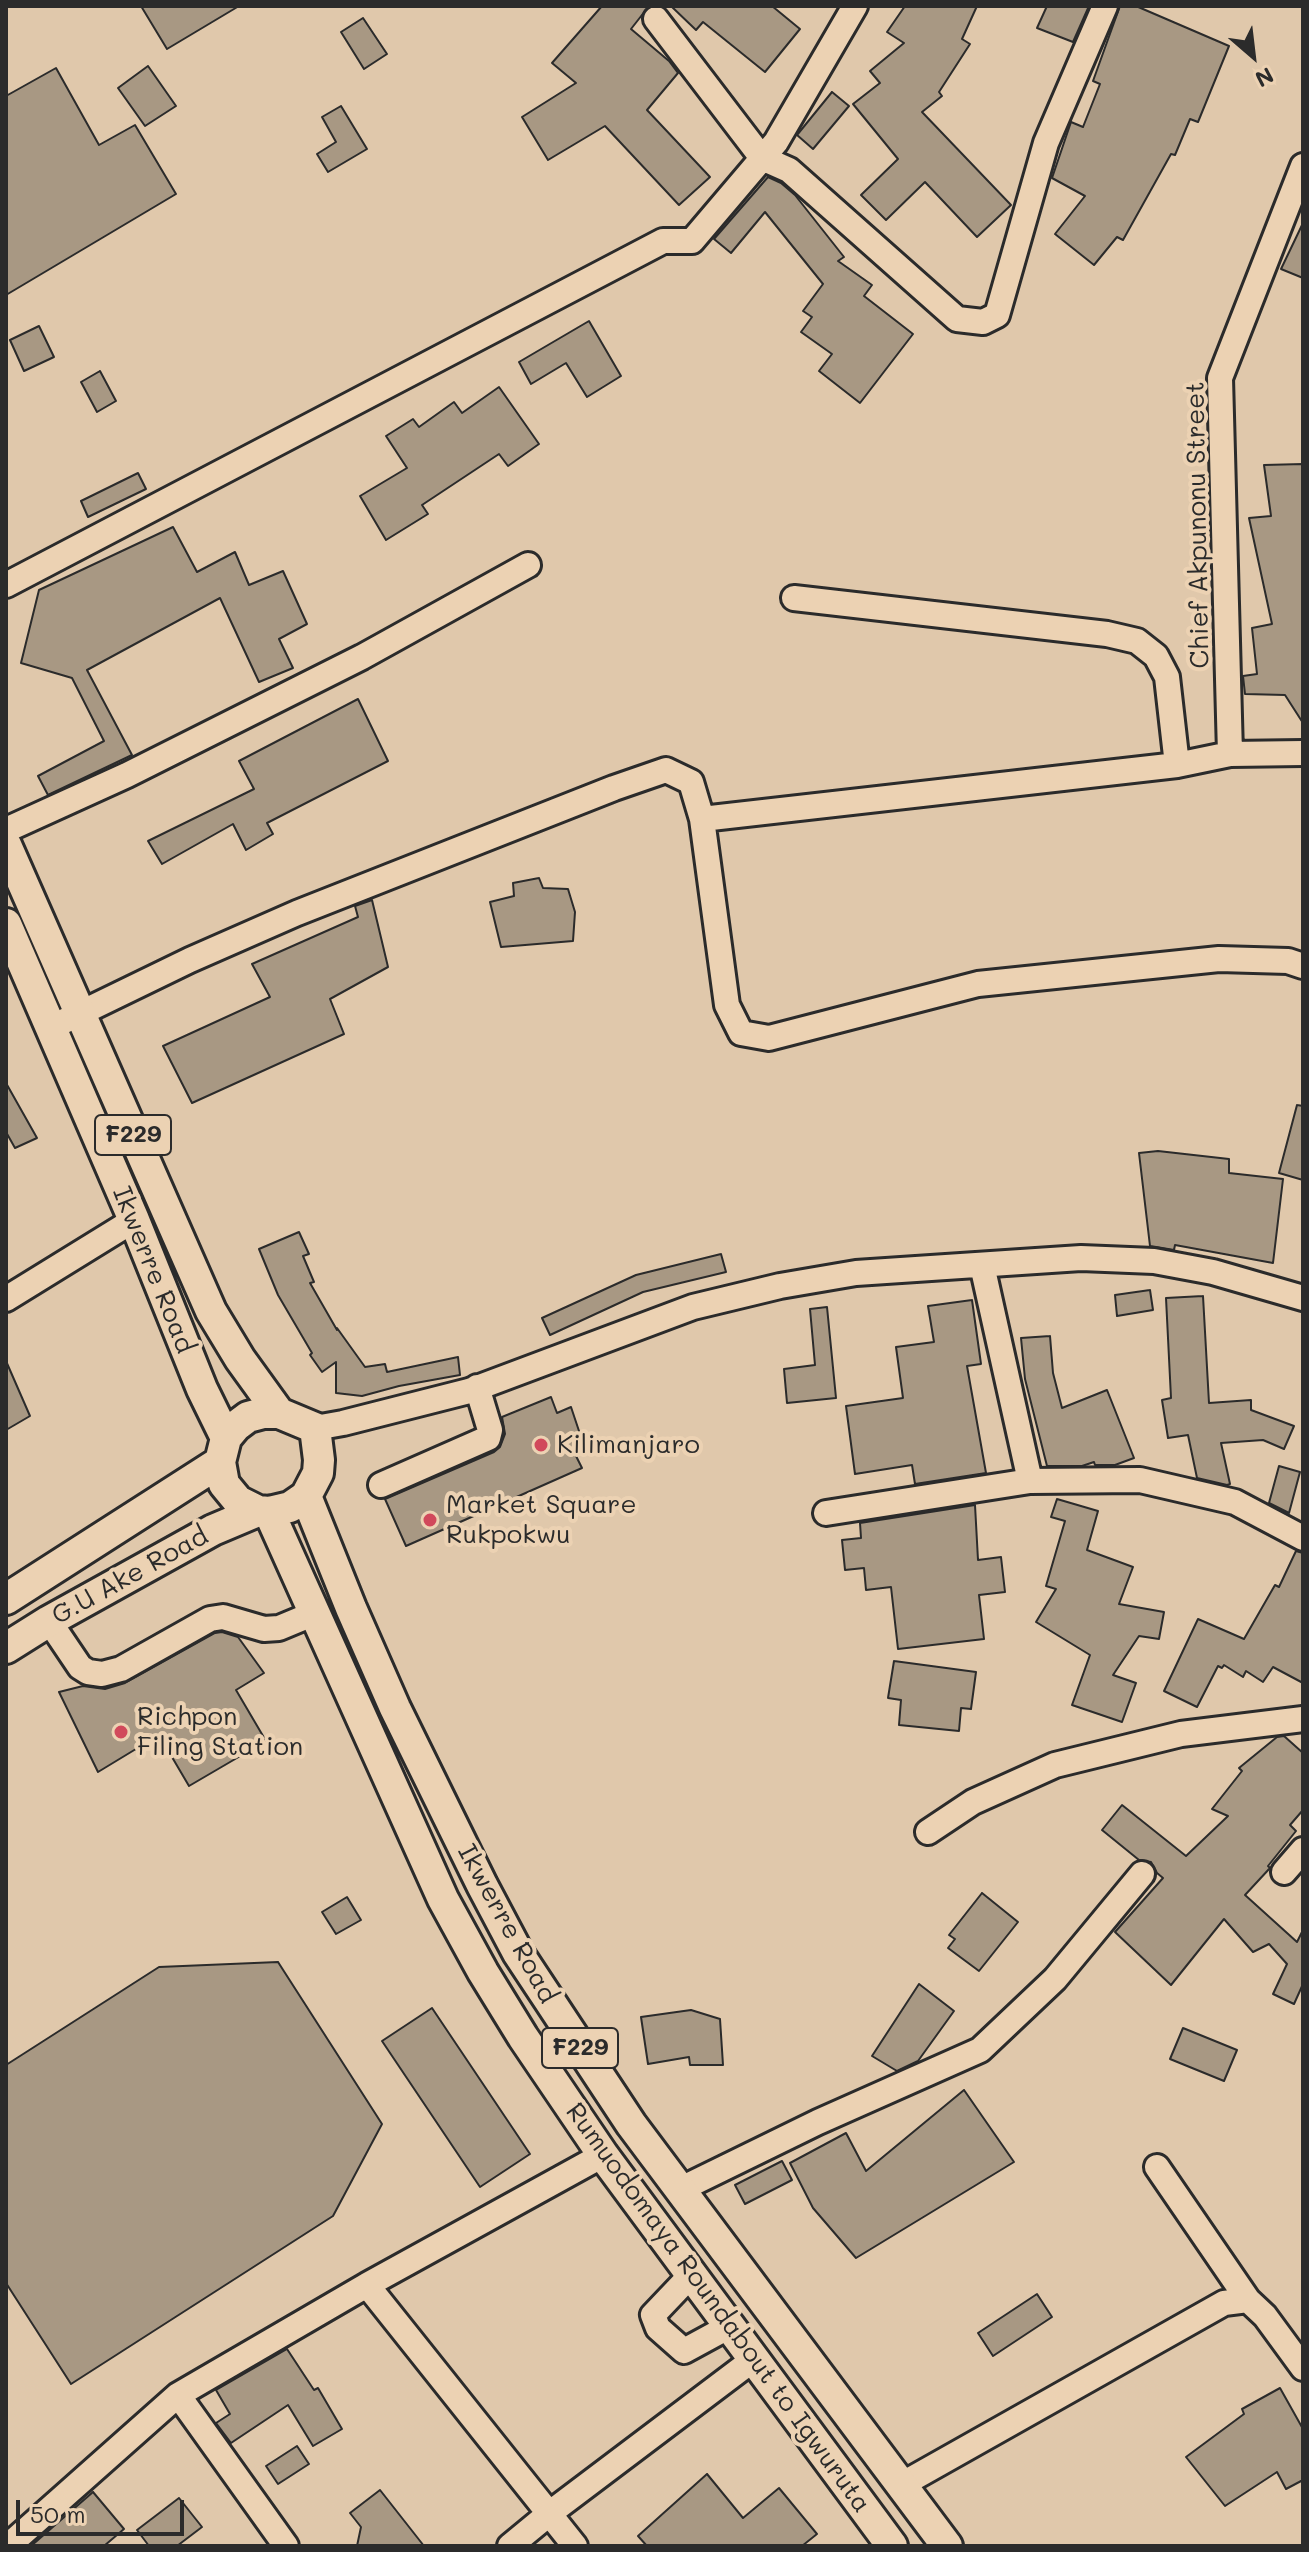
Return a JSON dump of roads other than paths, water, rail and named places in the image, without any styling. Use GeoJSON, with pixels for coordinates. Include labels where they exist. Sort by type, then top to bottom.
{"type":"FeatureCollection","features":[{"type":"Feature","properties":{"kind":"main road","name":"F229"},"geometry":{"type":"LineString","coordinates":[[6,845],[211,1311],[240,1359],[279,1413]]}},
{"type":"Feature","properties":{"kind":"main road","name":"Ikwerre Road"},"geometry":{"type":"LineString","coordinates":[[6,924],[134,1220],[202,1389],[223,1450]]}},
{"type":"Feature","properties":{"kind":"main road"},"geometry":{"type":"LineString","coordinates":[[6,1599],[223,1450],[236,1426],[248,1417],[279,1413],[315,1428],[318,1473],[306,1496],[290,1507],[264,1511]]}},
{"type":"Feature","properties":{"kind":"main road","name":"F229"},"geometry":{"type":"LineString","coordinates":[[223,1450],[224,1484],[230,1493],[248,1507],[264,1511]]}},
{"type":"Feature","properties":{"kind":"main road","name":"Ikwerre Road"},"geometry":{"type":"LineString","coordinates":[[306,1496],[395,1708],[518,1953],[631,2124],[947,2546]]}},
{"type":"Feature","properties":{"kind":"main road","name":"Rumuodomaya Roundabout to Igwuruta"},"geometry":{"type":"LineString","coordinates":[[264,1511],[315,1613],[443,1899],[523,2037],[603,2155],[892,2546]]}},
{"type":"Feature","properties":{"kind":"main road","name":"G.U Ake Road"},"geometry":{"type":"LineString","coordinates":[[6,1648],[201,1536],[264,1511]]}},
{"type":"Feature","properties":{"kind":"street"},"geometry":{"type":"LineString","coordinates":[[6,585],[663,241],[692,241],[776,142],[855,6]]}},
{"type":"Feature","properties":{"kind":"street"},"geometry":{"type":"LineString","coordinates":[[656,19],[762,158],[789,170],[957,319],[983,322],[997,315],[1046,143],[1105,6]]}},
{"type":"Feature","properties":{"kind":"street","name":"Chief Akpunonu Street"},"geometry":{"type":"LineString","coordinates":[[1230,754],[1220,378],[1303,166]]}},
{"type":"Feature","properties":{"kind":"street"},"geometry":{"type":"LineString","coordinates":[[6,830],[127,775],[337,670],[528,565]]}},
{"type":"Feature","properties":{"kind":"street"},"geometry":{"type":"LineString","coordinates":[[794,598],[1107,634],[1137,641],[1156,656],[1167,677],[1177,765]]}},
{"type":"Feature","properties":{"kind":"street"},"geometry":{"type":"LineString","coordinates":[[702,819],[1177,765],[1230,754],[1303,753]]}},
{"type":"Feature","properties":{"kind":"street"},"geometry":{"type":"LineString","coordinates":[[50,1028],[297,913],[666,770],[691,782],[702,819],[727,1005],[741,1033],[769,1038],[978,984],[1219,959],[1288,961],[1303,966]]}},
{"type":"Feature","properties":{"kind":"street"},"geometry":{"type":"LineString","coordinates":[[6,1299],[134,1220]]}},
{"type":"Feature","properties":{"kind":"street"},"geometry":{"type":"LineString","coordinates":[[315,1428],[477,1387],[693,1307],[780,1286],[856,1273],[1081,1258],[1154,1261],[1213,1272],[1303,1298]]}},
{"type":"Feature","properties":{"kind":"street"},"geometry":{"type":"LineString","coordinates":[[982,1265],[1030,1481]]}},
{"type":"Feature","properties":{"kind":"street"},"geometry":{"type":"LineString","coordinates":[[381,1485],[488,1438],[490,1430],[477,1387]]}},
{"type":"Feature","properties":{"kind":"street"},"geometry":{"type":"LineString","coordinates":[[826,1513],[1030,1481],[1140,1480],[1235,1502],[1303,1538]]}},
{"type":"Feature","properties":{"kind":"street"},"geometry":{"type":"LineString","coordinates":[[49,1621],[80,1667],[102,1674],[121,1669],[210,1619],[223,1617],[264,1629],[279,1628],[315,1613]]}},
{"type":"Feature","properties":{"kind":"street"},"geometry":{"type":"LineString","coordinates":[[928,1832],[973,1802],[1055,1765],[1181,1734],[1303,1719]]}},
{"type":"Feature","properties":{"kind":"street"},"geometry":{"type":"LineString","coordinates":[[1284,1872],[1303,1850]]}},
{"type":"Feature","properties":{"kind":"street"},"geometry":{"type":"LineString","coordinates":[[679,2190],[832,2116],[980,2050],[1055,1979],[1142,1874]]}},
{"type":"Feature","properties":{"kind":"street"},"geometry":{"type":"LineString","coordinates":[[8,2546],[178,2395],[367,2285],[603,2155]]}},
{"type":"Feature","properties":{"kind":"street"},"geometry":{"type":"LineString","coordinates":[[1157,2167],[1248,2300],[1265,2316],[1303,2368]]}},
{"type":"Feature","properties":{"kind":"street"},"geometry":{"type":"LineString","coordinates":[[691,2275],[653,2315],[658,2328],[684,2351],[730,2326]]}},
{"type":"Feature","properties":{"kind":"street"},"geometry":{"type":"LineString","coordinates":[[367,2285],[575,2546]]}},
{"type":"Feature","properties":{"kind":"street"},"geometry":{"type":"LineString","coordinates":[[901,2485],[1224,2303],[1248,2300]]}},
{"type":"Feature","properties":{"kind":"street"},"geometry":{"type":"LineString","coordinates":[[510,2546],[754,2359]]}},
{"type":"Feature","properties":{"kind":"street"},"geometry":{"type":"LineString","coordinates":[[178,2395],[286,2546]]}},
{"type":"Feature","properties":{"kind":"place","name":"Kilimanjaro"},"geometry":{"type":"Point","coordinates":[541,1445]}},
{"type":"Feature","properties":{"kind":"place","name":"Market Square Rukpokwu"},"geometry":{"type":"Point","coordinates":[430,1520]}},
{"type":"Feature","properties":{"kind":"place","name":"Richpon Filing Station"},"geometry":{"type":"Point","coordinates":[121,1732]}}]}
